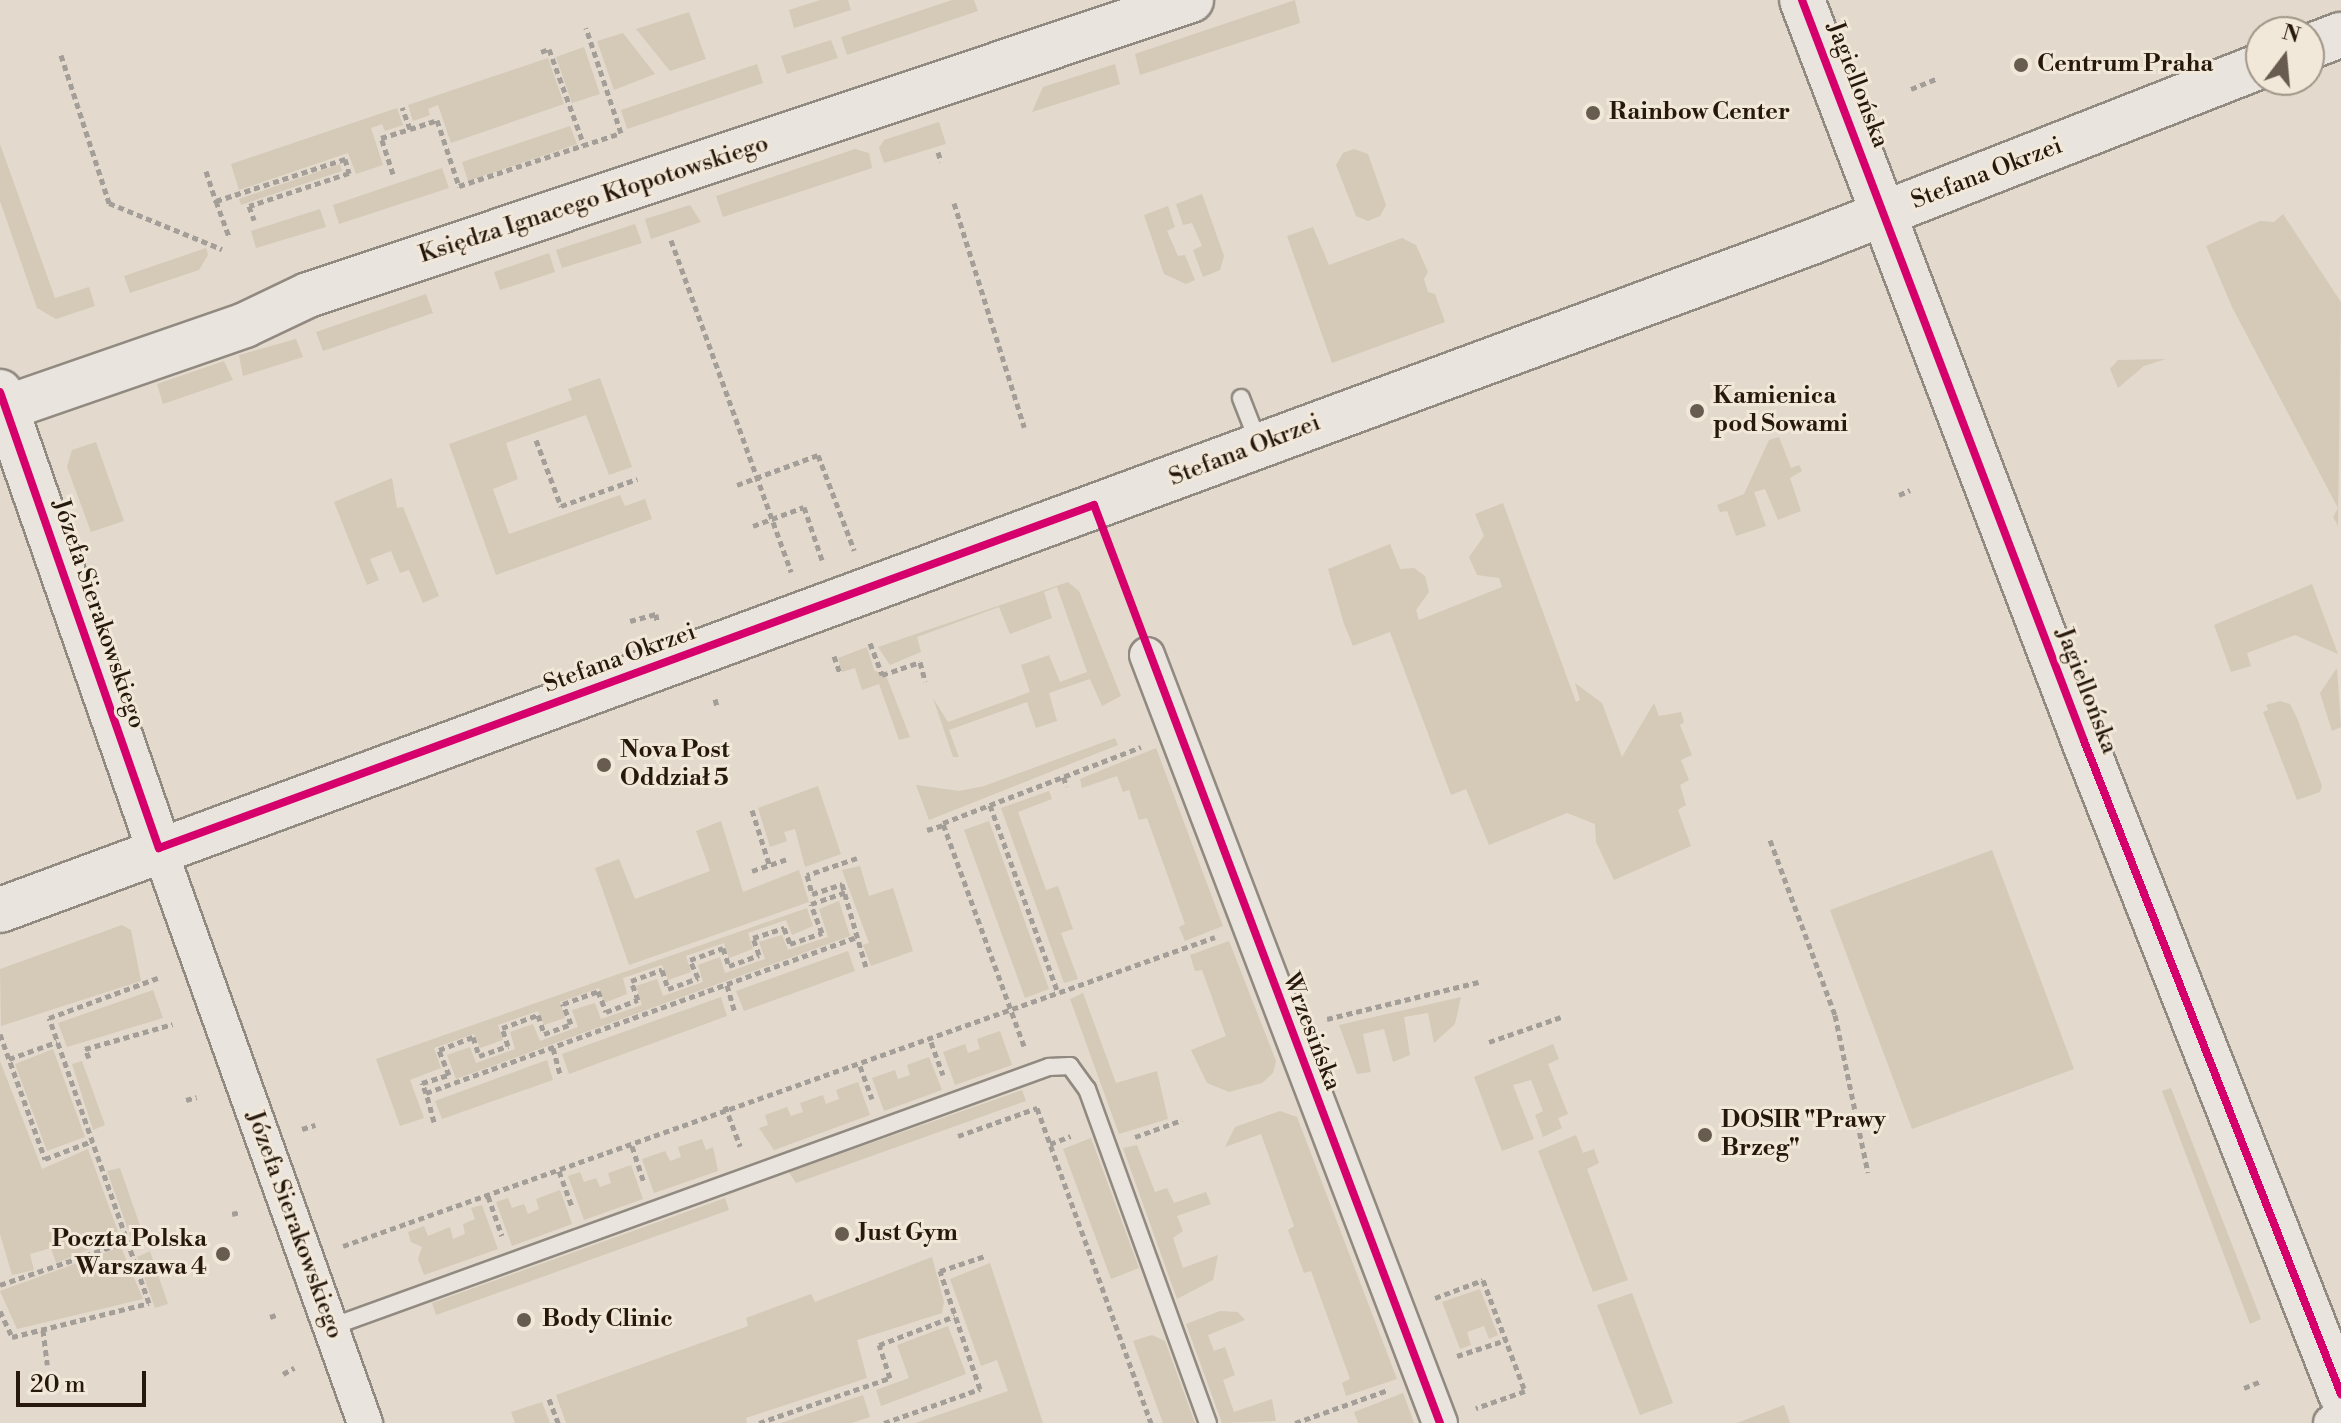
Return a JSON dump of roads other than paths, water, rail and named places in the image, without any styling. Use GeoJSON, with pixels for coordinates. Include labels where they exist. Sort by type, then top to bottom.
{"type":"FeatureCollection","features":[{"type":"Feature","properties":{"kind":"street","name":"Księdza Ignacego Kłopotowskiego"},"geometry":{"type":"LineString","coordinates":[[2,403],[245,325],[308,295],[1191,0]]}},
{"type":"Feature","properties":{"kind":"street","name":"Jagiellońska"},"geometry":{"type":"LineString","coordinates":[[1802,0],[1886,214],[2064,691],[2341,1394]]}},
{"type":"Feature","properties":{"kind":"street","name":"Stefana Okrzei"},"geometry":{"type":"LineString","coordinates":[[0,910],[159,848],[1886,214],[2245,72]]}},
{"type":"Feature","properties":{"kind":"street","name":"Józefa Sierakowskiego"},"geometry":{"type":"LineString","coordinates":[[2,403],[365,1423]]}},
{"type":"Feature","properties":{"kind":"street","name":"Wrzesińska"},"geometry":{"type":"LineString","coordinates":[[1147,655],[1440,1423]]}},
{"type":"Feature","properties":{"kind":"street"},"geometry":{"type":"LineString","coordinates":[[2331,1423],[2341,1416]]}},
{"type":"Feature","properties":{"kind":"lane"},"geometry":{"type":"LineString","coordinates":[[1241,398],[1259,445]]}},
{"type":"Feature","properties":{"kind":"lane"},"geometry":{"type":"LineString","coordinates":[[331,1327],[1058,1065],[1078,1073],[1208,1423]]}},
{"type":"Feature","properties":{"kind":"place","name":"Centrum Praha"},"geometry":{"type":"Point","coordinates":[2021,65]}},
{"type":"Feature","properties":{"kind":"place","name":"Rainbow Center"},"geometry":{"type":"Point","coordinates":[1593,113]}},
{"type":"Feature","properties":{"kind":"place","name":"Kamienica pod Sowami"},"geometry":{"type":"Point","coordinates":[1697,411]}},
{"type":"Feature","properties":{"kind":"place","name":"Nova Post Oddział 5"},"geometry":{"type":"Point","coordinates":[604,765]}},
{"type":"Feature","properties":{"kind":"place","name":"DOSIR \"Prawy Brzeg\""},"geometry":{"type":"Point","coordinates":[1705,1135]}},
{"type":"Feature","properties":{"kind":"place","name":"Just Gym"},"geometry":{"type":"Point","coordinates":[842,1234]}},
{"type":"Feature","properties":{"kind":"place","name":"Poczta Polska Warszawa 4"},"geometry":{"type":"Point","coordinates":[223,1254]}},
{"type":"Feature","properties":{"kind":"place","name":"Body Clinic"},"geometry":{"type":"Point","coordinates":[524,1320]}}]}
